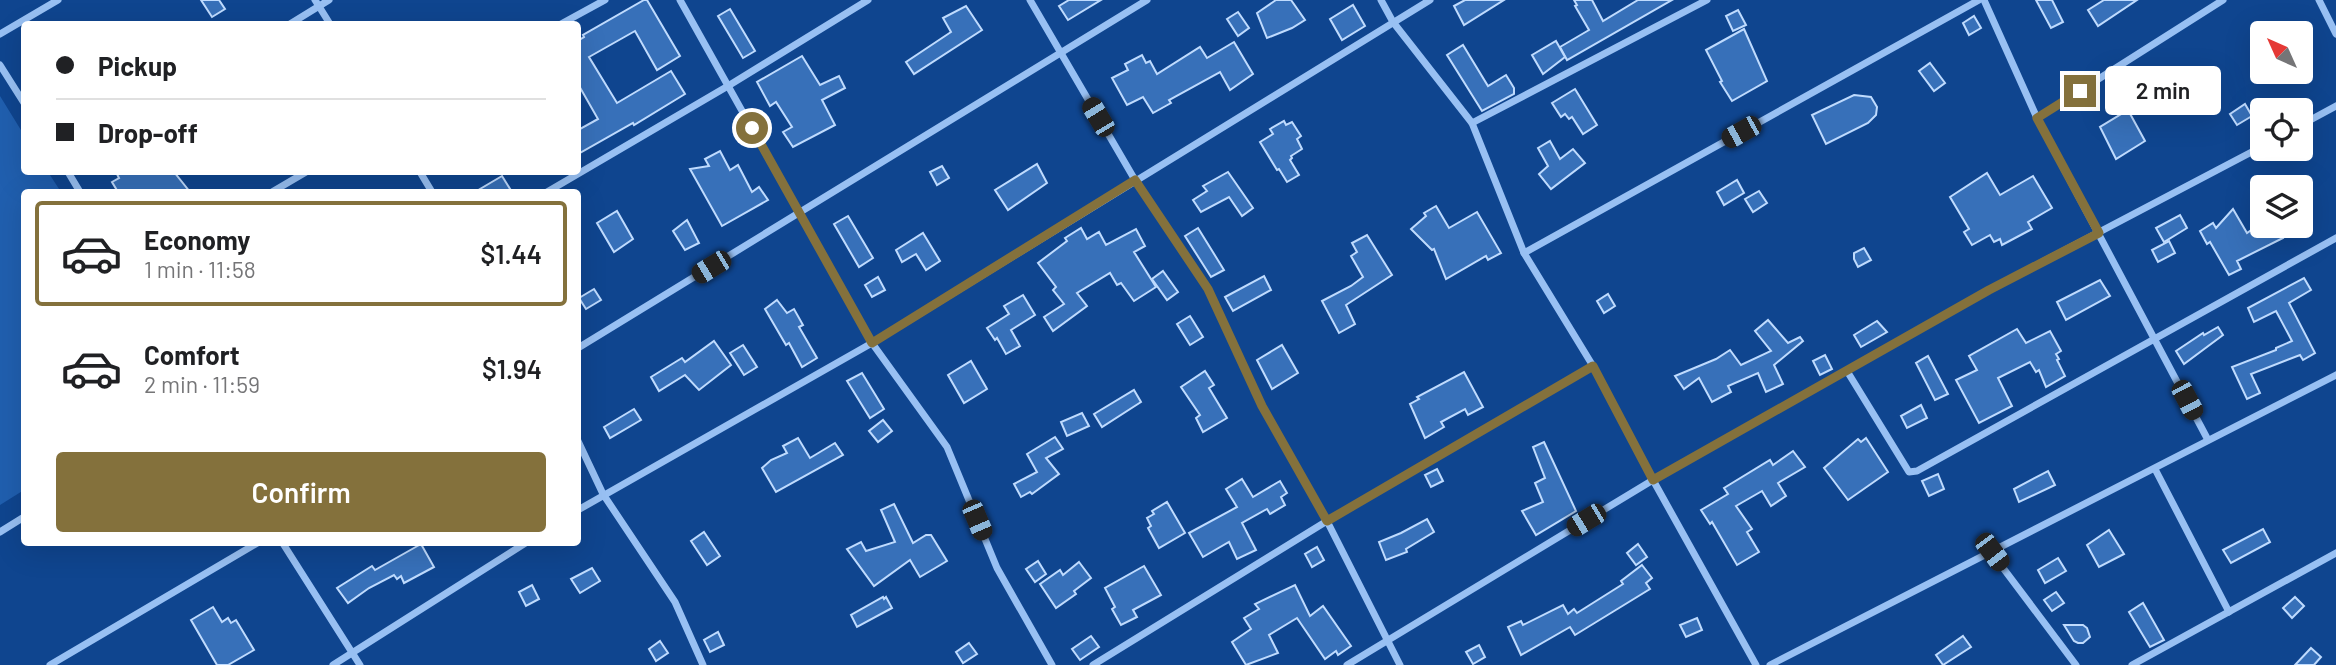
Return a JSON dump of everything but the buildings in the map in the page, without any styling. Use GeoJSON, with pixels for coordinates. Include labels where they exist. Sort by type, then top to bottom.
{"type":"FeatureCollection","features":[{"type":"Feature","properties":{"kind":"street"},"geometry":{"type":"LineString","coordinates":[[22,21],[58,0]]}},
{"type":"Feature","properties":{"kind":"street"},"geometry":{"type":"LineString","coordinates":[[294,21],[317,3],[329,0]]}},
{"type":"Feature","properties":{"kind":"street"},"geometry":{"type":"LineString","coordinates":[[566,21],[605,0]]}},
{"type":"Feature","properties":{"kind":"street"},"geometry":{"type":"LineString","coordinates":[[680,0],[872,343],[947,447],[997,568],[1052,665]]}},
{"type":"Feature","properties":{"kind":"street"},"geometry":{"type":"LineString","coordinates":[[581,172],[867,0]]}},
{"type":"Feature","properties":{"kind":"street"},"geometry":{"type":"LineString","coordinates":[[1030,0],[1135,180],[1208,289],[1262,406],[1327,521],[1400,665]]}},
{"type":"Feature","properties":{"kind":"street"},"geometry":{"type":"LineString","coordinates":[[581,346],[1147,0]]}},
{"type":"Feature","properties":{"kind":"street"},"geometry":{"type":"LineString","coordinates":[[1381,0],[1394,22],[1472,123],[1524,253],[1593,366],[1756,665]]}},
{"type":"Feature","properties":{"kind":"street"},"geometry":{"type":"LineString","coordinates":[[581,508],[872,343],[1430,0]]}},
{"type":"Feature","properties":{"kind":"street"},"geometry":{"type":"LineString","coordinates":[[1472,123],[1707,0]]}},
{"type":"Feature","properties":{"kind":"street"},"geometry":{"type":"LineString","coordinates":[[1524,253],[1981,0],[2037,118],[2208,440]]}},
{"type":"Feature","properties":{"kind":"street"},"geometry":{"type":"LineString","coordinates":[[2037,118],[2223,0]]}},
{"type":"Feature","properties":{"kind":"street"},"geometry":{"type":"LineString","coordinates":[[2319,0],[2336,34]]}},
{"type":"Feature","properties":{"kind":"street"},"geometry":{"type":"LineString","coordinates":[[317,3],[328,21]]}},
{"type":"Feature","properties":{"kind":"street"},"geometry":{"type":"LineString","coordinates":[[0,34],[21,22]]}},
{"type":"Feature","properties":{"kind":"street"},"geometry":{"type":"LineString","coordinates":[[0,65],[21,98]]}},
{"type":"Feature","properties":{"kind":"street"},"geometry":{"type":"LineString","coordinates":[[2313,118],[2336,106]]}},
{"type":"Feature","properties":{"kind":"street"},"geometry":{"type":"LineString","coordinates":[[1347,665],[1653,480],[1989,290],[2250,153]]}},
{"type":"Feature","properties":{"kind":"street"},"geometry":{"type":"LineString","coordinates":[[277,189],[301,175]]}},
{"type":"Feature","properties":{"kind":"street"},"geometry":{"type":"LineString","coordinates":[[552,189],[576,175]]}},
{"type":"Feature","properties":{"kind":"street"},"geometry":{"type":"LineString","coordinates":[[1847,371],[1898,458],[1909,472],[1917,471],[2336,238]]}},
{"type":"Feature","properties":{"kind":"street"},"geometry":{"type":"LineString","coordinates":[[1093,665],[1327,521],[1593,366]]}},
{"type":"Feature","properties":{"kind":"street"},"geometry":{"type":"LineString","coordinates":[[1770,665],[2336,375]]}},
{"type":"Feature","properties":{"kind":"street"},"geometry":{"type":"LineString","coordinates":[[581,447],[603,494],[675,602],[703,665]]}},
{"type":"Feature","properties":{"kind":"street"},"geometry":{"type":"LineString","coordinates":[[2155,469],[2229,612]]}},
{"type":"Feature","properties":{"kind":"street"},"geometry":{"type":"LineString","coordinates":[[0,532],[21,519]]}},
{"type":"Feature","properties":{"kind":"street"},"geometry":{"type":"LineString","coordinates":[[50,665],[252,546]]}},
{"type":"Feature","properties":{"kind":"street"},"geometry":{"type":"LineString","coordinates":[[285,546],[360,665]]}},
{"type":"Feature","properties":{"kind":"street"},"geometry":{"type":"LineString","coordinates":[[333,665],[521,546]]}},
{"type":"Feature","properties":{"kind":"street"},"geometry":{"type":"LineString","coordinates":[[1992,552],[2076,665]]}},
{"type":"Feature","properties":{"kind":"street"},"geometry":{"type":"LineString","coordinates":[[2133,665],[2336,553]]}},
{"type":"Feature","properties":{"kind":"shaded area"},"geometry":{"type":"Polygon","coordinates":[[[0,96],[21,130],[21,175],[50,175],[59,189],[21,189],[21,492],[0,505],[0,96]]]}},
{"type":"Feature","properties":{"kind":"route"},"geometry":{"type":"LineString","coordinates":[[752,128],[872,343],[1135,180],[1208,289],[1262,406],[1327,521],[1593,366],[1653,480],[1989,290],[2099,233],[2037,118],[2080,91]]}}]}
